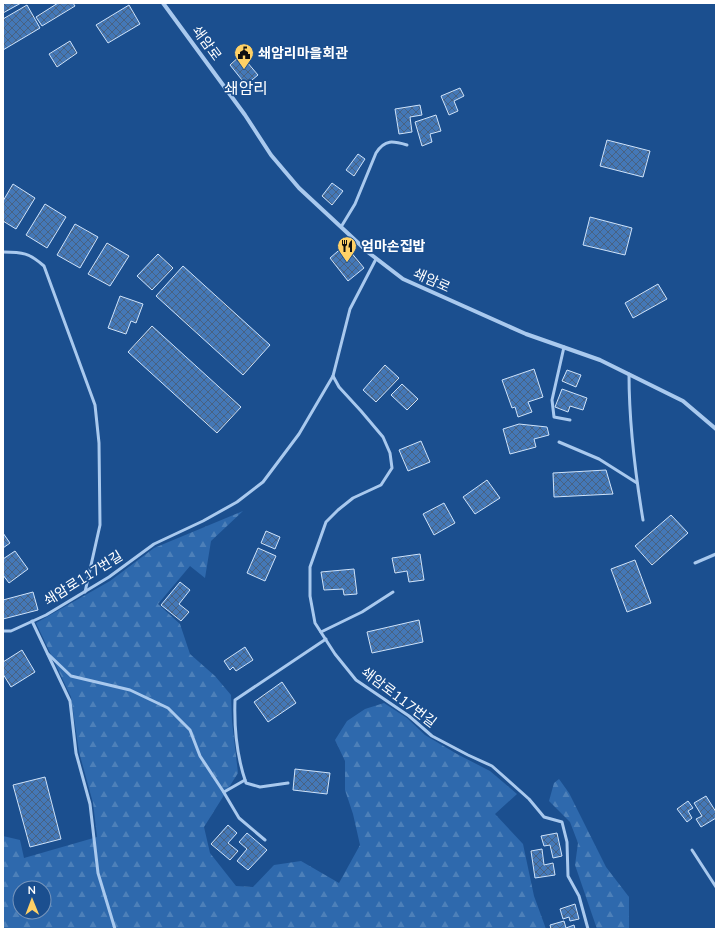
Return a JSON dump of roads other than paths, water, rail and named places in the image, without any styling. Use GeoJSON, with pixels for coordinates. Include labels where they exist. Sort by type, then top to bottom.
{"type":"FeatureCollection","features":[{"type":"Feature","properties":{"kind":"street","name":"쇄암로"},"geometry":{"type":"LineString","coordinates":[[163,3],[167,5],[240,108],[271,155],[299,188],[376,259],[403,279],[526,334],[600,360],[629,374],[683,401],[716,429]]}},
{"type":"Feature","properties":{"kind":"lane"},"geometry":{"type":"LineString","coordinates":[[341,227],[355,204],[376,152],[380,146],[389,142],[407,145]]}},
{"type":"Feature","properties":{"kind":"lane"},"geometry":{"type":"LineString","coordinates":[[3,252],[19,252],[33,256],[44,266],[95,405],[99,443],[100,525],[85,592]]}},
{"type":"Feature","properties":{"kind":"lane","name":"쇄암로117번길"},"geometry":{"type":"LineString","coordinates":[[3,631],[11,631],[46,614],[85,592],[109,577],[154,544],[203,521],[237,502],[263,482],[299,434],[333,376],[350,309],[376,259]]}},
{"type":"Feature","properties":{"kind":"lane"},"geometry":{"type":"LineString","coordinates":[[564,347],[552,400],[554,417],[570,420]]}},
{"type":"Feature","properties":{"kind":"lane"},"geometry":{"type":"LineString","coordinates":[[629,374],[629,404],[637,483],[643,520]]}},
{"type":"Feature","properties":{"kind":"lane","name":"쇄암로117번길"},"geometry":{"type":"LineString","coordinates":[[333,376],[339,387],[383,437],[390,453],[392,468],[381,485],[353,498],[326,522],[310,567],[310,596],[315,623],[335,654],[356,680],[409,716],[432,736],[492,766],[529,799],[544,817],[562,822],[567,842],[568,876],[579,896],[588,929]]}},
{"type":"Feature","properties":{"kind":"lane"},"geometry":{"type":"LineString","coordinates":[[559,442],[599,459],[637,483]]}},
{"type":"Feature","properties":{"kind":"lane"},"geometry":{"type":"LineString","coordinates":[[695,563],[716,554]]}},
{"type":"Feature","properties":{"kind":"lane"},"geometry":{"type":"LineString","coordinates":[[322,632],[362,612],[393,592]]}},
{"type":"Feature","properties":{"kind":"lane"},"geometry":{"type":"LineString","coordinates":[[32,621],[70,701],[76,753],[90,804],[98,873],[115,929]]}},
{"type":"Feature","properties":{"kind":"lane"},"geometry":{"type":"LineString","coordinates":[[288,783],[260,786],[246,782],[242,774],[234,724],[235,700],[326,639]]}},
{"type":"Feature","properties":{"kind":"lane"},"geometry":{"type":"LineString","coordinates":[[47,653],[71,676],[130,690],[168,708],[190,730],[200,756],[239,818],[265,840]]}},
{"type":"Feature","properties":{"kind":"lane"},"geometry":{"type":"LineString","coordinates":[[224,792],[245,780]]}},
{"type":"Feature","properties":{"kind":"lane"},"geometry":{"type":"LineString","coordinates":[[692,850],[716,887]]}},
{"type":"Feature","properties":{"kind":"place","name":"쇄암리마을회관"},"geometry":{"type":"Point","coordinates":[244,70]}},
{"type":"Feature","properties":{"kind":"place","name":"엄마손집밥"},"geometry":{"type":"Point","coordinates":[347,263]}},
{"type":"Feature","properties":{"kind":"district","name":"쇄암리"},"geometry":{"type":"Point","coordinates":[246,88]}}]}
